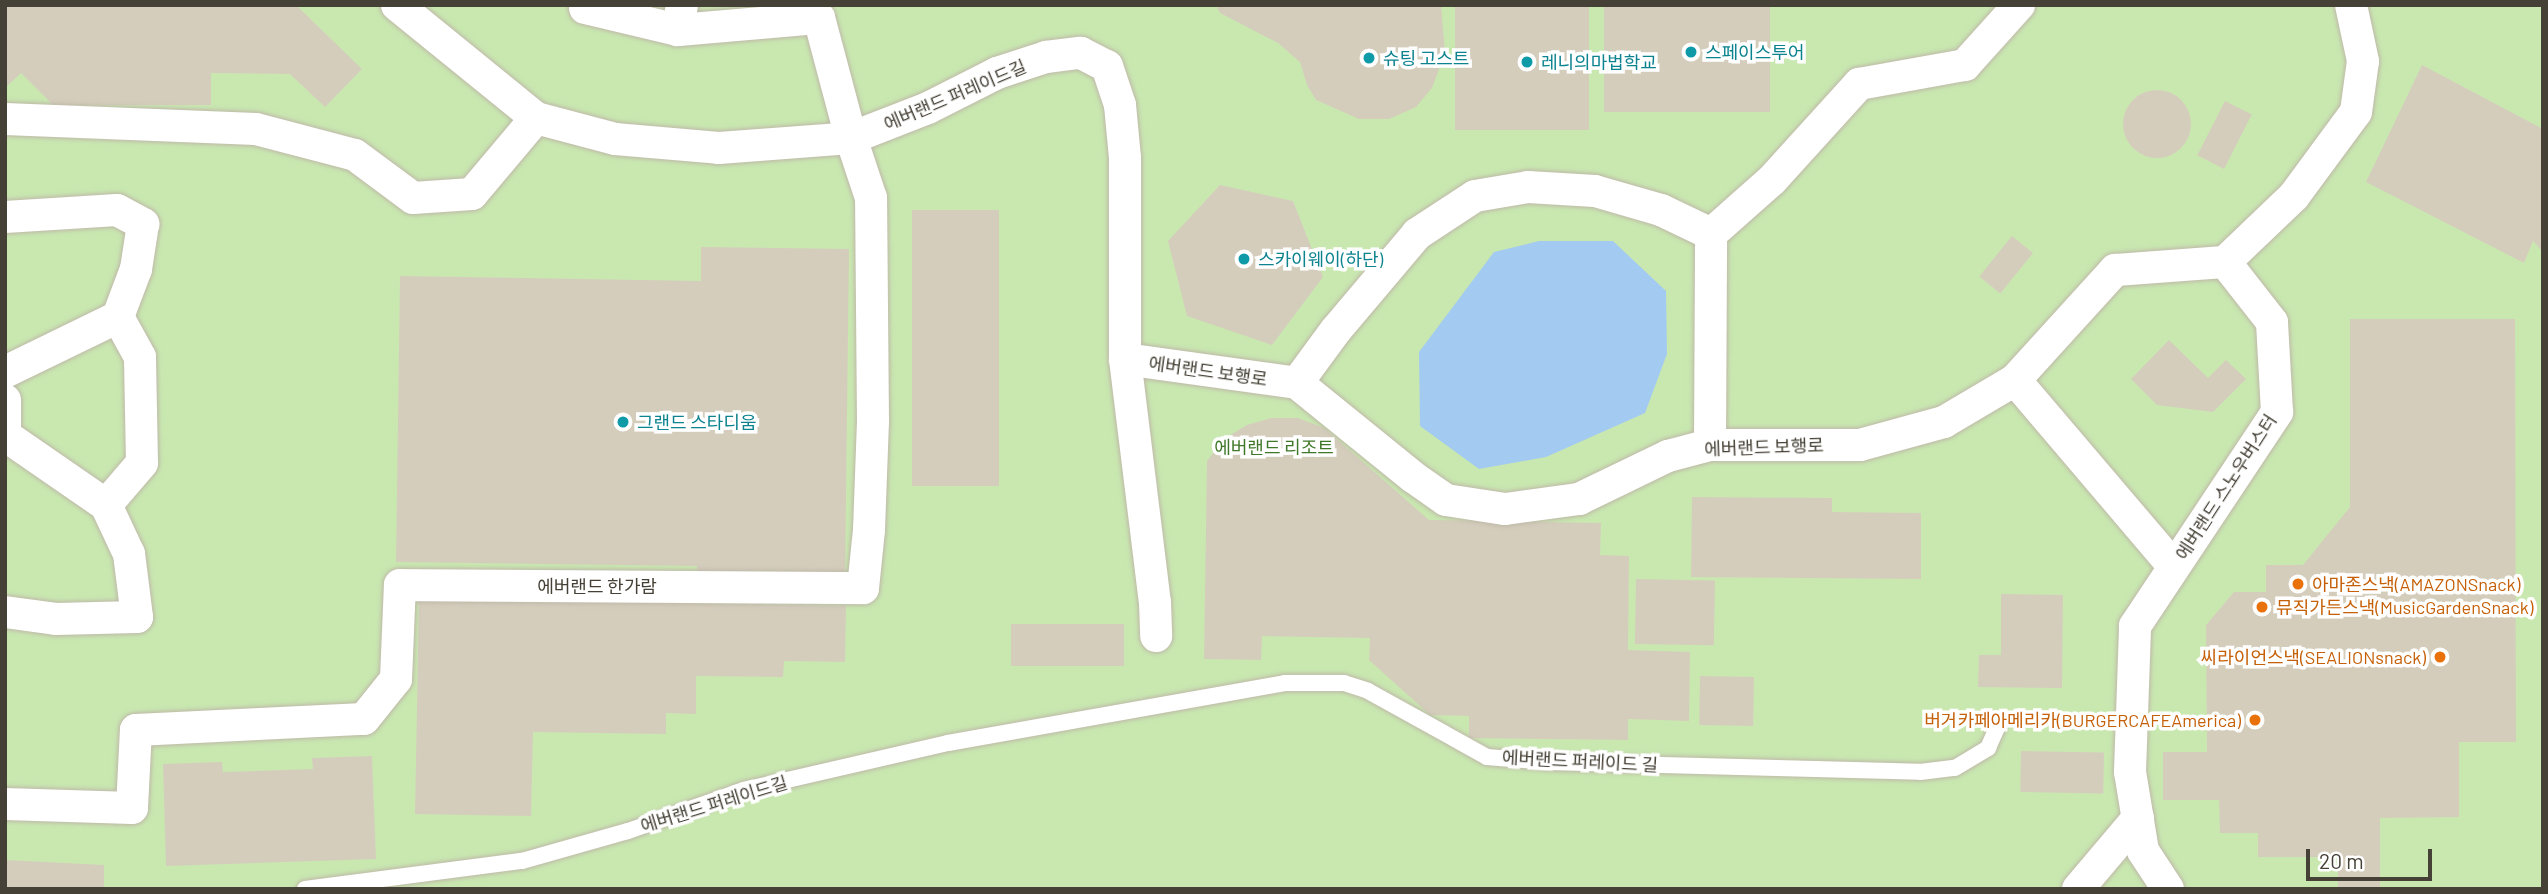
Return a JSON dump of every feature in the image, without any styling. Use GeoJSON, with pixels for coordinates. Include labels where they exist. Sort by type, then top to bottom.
{"type":"FeatureCollection","features":[{"type":"Feature","properties":{"kind":"street","name":"에버랜드 퍼레이드길"},"geometry":{"type":"LineString","coordinates":[[397,5],[536,118],[615,139],[719,148],[851,138],[929,108],[996,73],[1046,57],[1081,53],[1107,66],[1120,105],[1125,158],[1125,359],[1155,603],[1156,636]]}},
{"type":"Feature","properties":{"kind":"street"},"geometry":{"type":"LineString","coordinates":[[1710,445],[1711,233],[1772,180],[1859,83],[1965,65],[2019,5]]}},
{"type":"Feature","properties":{"kind":"street"},"geometry":{"type":"LineString","coordinates":[[2225,262],[2294,196],[2356,112],[2363,61],[2351,5]]}},
{"type":"Feature","properties":{"kind":"street"},"geometry":{"type":"LineString","coordinates":[[585,8],[680,18]]}},
{"type":"Feature","properties":{"kind":"street","name":"에버랜드 한가람"},"geometry":{"type":"LineString","coordinates":[[5,804],[132,808],[136,730],[364,719],[396,679],[400,585],[863,588],[869,530],[873,422],[871,198],[851,138],[819,18],[680,18]]}},
{"type":"Feature","properties":{"kind":"street"},"geometry":{"type":"LineString","coordinates":[[5,119],[256,129],[355,155],[413,198],[472,194],[536,118]]}},
{"type":"Feature","properties":{"kind":"street"},"geometry":{"type":"LineString","coordinates":[[1297,383],[1336,330],[1417,234],[1475,195],[1528,187],[1595,191],[1661,210],[1711,233]]}},
{"type":"Feature","properties":{"kind":"street"},"geometry":{"type":"LineString","coordinates":[[5,218],[117,210],[143,224],[136,269],[118,317],[5,372]]}},
{"type":"Feature","properties":{"kind":"street","name":"에버랜드 보행로"},"geometry":{"type":"LineString","coordinates":[[1125,359],[1297,383],[1413,477],[1446,500],[1505,509],[1579,499],[1668,456],[1710,445],[1860,445],[1944,422],[2015,380],[2115,270],[2225,262]]}},
{"type":"Feature","properties":{"kind":"street","name":"에버랜드 스노우버스터"},"geometry":{"type":"LineString","coordinates":[[2168,889],[2144,851],[2130,772],[2135,626],[2277,412],[2272,322],[2225,262]]}},
{"type":"Feature","properties":{"kind":"street"},"geometry":{"type":"LineString","coordinates":[[106,505],[142,463],[140,357],[118,317]]}},
{"type":"Feature","properties":{"kind":"street"},"geometry":{"type":"LineString","coordinates":[[2015,380],[2174,567]]}},
{"type":"Feature","properties":{"kind":"street"},"geometry":{"type":"LineString","coordinates":[[5,400],[6,436],[106,505],[129,554],[137,617],[56,619],[5,612]]}},
{"type":"Feature","properties":{"kind":"street"},"geometry":{"type":"LineString","coordinates":[[2078,889],[2138,818]]}},
{"type":"Feature","properties":{"kind":"lane","name":"에버랜드 퍼레이드 길"},"geometry":{"type":"LineString","coordinates":[[1163,702],[1284,683],[1344,683],[1368,691],[1487,757],[1548,762],[1920,772],[1955,768],[1988,748],[1998,726]]}},
{"type":"Feature","properties":{"kind":"lane","name":"에버랜드 퍼레이드길"},"geometry":{"type":"LineString","coordinates":[[305,889],[522,861],[628,831],[744,790],[948,743],[1163,702]]}},
{"type":"Feature","properties":{"kind":"green space","name":"에버랜드 리조트"},"geometry":{"type":"Polygon","coordinates":[[[5,5],[2543,5],[2543,889],[5,889],[5,5]]]}},
{"type":"Feature","properties":{"kind":"water"},"geometry":{"type":"Polygon","coordinates":[[[1539,241],[1613,241],[1666,291],[1667,354],[1645,413],[1546,457],[1479,469],[1420,426],[1419,352],[1494,252],[1539,241]]]}},
{"type":"Feature","properties":{"kind":"building"},"geometry":{"type":"Polygon","coordinates":[[[5,5],[296,5],[362,69],[325,107],[290,74],[211,73],[211,105],[53,105],[21,73],[5,88],[5,5]]]}},
{"type":"Feature","properties":{"kind":"building","name":"슈팅 고스트"},"geometry":{"type":"Polygon","coordinates":[[[1216,5],[1441,5],[1445,53],[1432,88],[1416,107],[1389,119],[1359,119],[1316,100],[1307,85],[1300,62],[1278,43],[1220,13],[1216,5]]]}},
{"type":"Feature","properties":{"kind":"building","name":"레니의마법학교"},"geometry":{"type":"Polygon","coordinates":[[[1455,5],[1589,5],[1589,130],[1455,130],[1455,5]]]}},
{"type":"Feature","properties":{"kind":"building","name":"스페이스투어"},"geometry":{"type":"Polygon","coordinates":[[[1604,5],[1770,5],[1770,112],[1604,112],[1604,5]]]}},
{"type":"Feature","properties":{"kind":"building"},"geometry":{"type":"Polygon","coordinates":[[[2422,65],[2543,129],[2543,252],[2533,241],[2524,263],[2366,182],[2422,65]]]}},
{"type":"Feature","properties":{"kind":"building"},"geometry":{"type":"Polygon","coordinates":[[[2157,90],[2170,93],[2181,100],[2188,111],[2191,124],[2188,137],[2181,148],[2170,155],[2157,158],[2144,155],[2133,148],[2126,137],[2123,124],[2126,111],[2133,100],[2144,93],[2157,90]]]}},
{"type":"Feature","properties":{"kind":"building"},"geometry":{"type":"Polygon","coordinates":[[[2225,101],[2252,115],[2224,169],[2197,155],[2225,101]]]}},
{"type":"Feature","properties":{"kind":"building","name":"스카이웨이(하단)"},"geometry":{"type":"Polygon","coordinates":[[[1220,185],[1293,201],[1323,277],[1272,345],[1187,316],[1168,241],[1220,185]]]}},
{"type":"Feature","properties":{"kind":"building"},"geometry":{"type":"Polygon","coordinates":[[[912,210],[999,210],[999,486],[912,486],[912,210]]]}},
{"type":"Feature","properties":{"kind":"building"},"geometry":{"type":"Polygon","coordinates":[[[2012,236],[2033,253],[2000,293],[1979,276],[2012,236]]]}},
{"type":"Feature","properties":{"kind":"building","name":"그랜드 스타디움"},"geometry":{"type":"Polygon","coordinates":[[[701,247],[849,249],[845,583],[697,582],[697,566],[396,562],[400,276],[701,281],[701,247]]]}},
{"type":"Feature","properties":{"kind":"building"},"geometry":{"type":"Polygon","coordinates":[[[2350,319],[2515,319],[2516,742],[2459,742],[2459,817],[2380,818],[2380,889],[2338,889],[2338,857],[2258,857],[2258,833],[2220,833],[2219,800],[2163,800],[2163,752],[2207,752],[2206,625],[2234,592],[2266,592],[2266,565],[2303,565],[2350,507],[2350,319]]]}},
{"type":"Feature","properties":{"kind":"building"},"geometry":{"type":"Polygon","coordinates":[[[2169,340],[2208,378],[2226,360],[2246,379],[2213,412],[2157,405],[2131,379],[2169,340]]]}},
{"type":"Feature","properties":{"kind":"building"},"geometry":{"type":"Polygon","coordinates":[[[1271,418],[1298,418],[1324,428],[1429,520],[1601,523],[1600,555],[1629,556],[1628,650],[1690,652],[1689,721],[1628,719],[1628,740],[1469,738],[1469,716],[1430,715],[1369,660],[1370,638],[1262,636],[1261,660],[1204,659],[1207,461],[1225,438],[1247,425],[1271,418]]]}},
{"type":"Feature","properties":{"kind":"building"},"geometry":{"type":"Polygon","coordinates":[[[1692,497],[1832,498],[1832,512],[1921,513],[1921,579],[1691,577],[1692,497]]]}},
{"type":"Feature","properties":{"kind":"building"},"geometry":{"type":"Polygon","coordinates":[[[1636,579],[1715,580],[1714,645],[1635,644],[1636,579]]]}},
{"type":"Feature","properties":{"kind":"building"},"geometry":{"type":"Polygon","coordinates":[[[2001,594],[2063,595],[2062,688],[1978,687],[1979,655],[2001,655],[2001,594]]]}},
{"type":"Feature","properties":{"kind":"building"},"geometry":{"type":"Polygon","coordinates":[[[419,598],[846,606],[845,662],[784,661],[783,677],[696,676],[696,714],[666,713],[666,734],[533,732],[531,816],[415,814],[419,598]]]}},
{"type":"Feature","properties":{"kind":"building"},"geometry":{"type":"Polygon","coordinates":[[[1011,624],[1124,624],[1124,666],[1011,666],[1011,624]]]}},
{"type":"Feature","properties":{"kind":"building"},"geometry":{"type":"Polygon","coordinates":[[[1700,676],[1754,677],[1753,726],[1699,725],[1700,676]]]}},
{"type":"Feature","properties":{"kind":"building"},"geometry":{"type":"Polygon","coordinates":[[[2021,751],[2104,752],[2103,793],[2020,792],[2021,751]]]}},
{"type":"Feature","properties":{"kind":"building"},"geometry":{"type":"Polygon","coordinates":[[[372,756],[376,859],[166,866],[163,764],[222,762],[223,772],[313,769],[312,758],[372,756]]]}},
{"type":"Feature","properties":{"kind":"building"},"geometry":{"type":"Polygon","coordinates":[[[5,860],[104,865],[104,889],[5,889],[5,860]]]}},
{"type":"Feature","properties":{"kind":"place","name":"스페이스투어"},"geometry":{"type":"Point","coordinates":[1691,52]}},
{"type":"Feature","properties":{"kind":"place","name":"슈팅 고스트"},"geometry":{"type":"Point","coordinates":[1369,58]}},
{"type":"Feature","properties":{"kind":"place","name":"레니의마법학교"},"geometry":{"type":"Point","coordinates":[1527,62]}},
{"type":"Feature","properties":{"kind":"place","name":"스카이웨이(하단)"},"geometry":{"type":"Point","coordinates":[1244,259]}},
{"type":"Feature","properties":{"kind":"place","name":"그랜드 스타디움"},"geometry":{"type":"Point","coordinates":[623,422]}},
{"type":"Feature","properties":{"kind":"place","name":"아마존스낵(AMAZONSnack)"},"geometry":{"type":"Point","coordinates":[2298,584]}},
{"type":"Feature","properties":{"kind":"place","name":"뮤직가든스낵(MusicGardenSnack)"},"geometry":{"type":"Point","coordinates":[2262,607]}},
{"type":"Feature","properties":{"kind":"place","name":"씨라이언스낵(SEALIONsnack)"},"geometry":{"type":"Point","coordinates":[2440,657]}},
{"type":"Feature","properties":{"kind":"place","name":"버거카페아메리카(BURGERCAFEAmerica)"},"geometry":{"type":"Point","coordinates":[2255,720]}}]}
